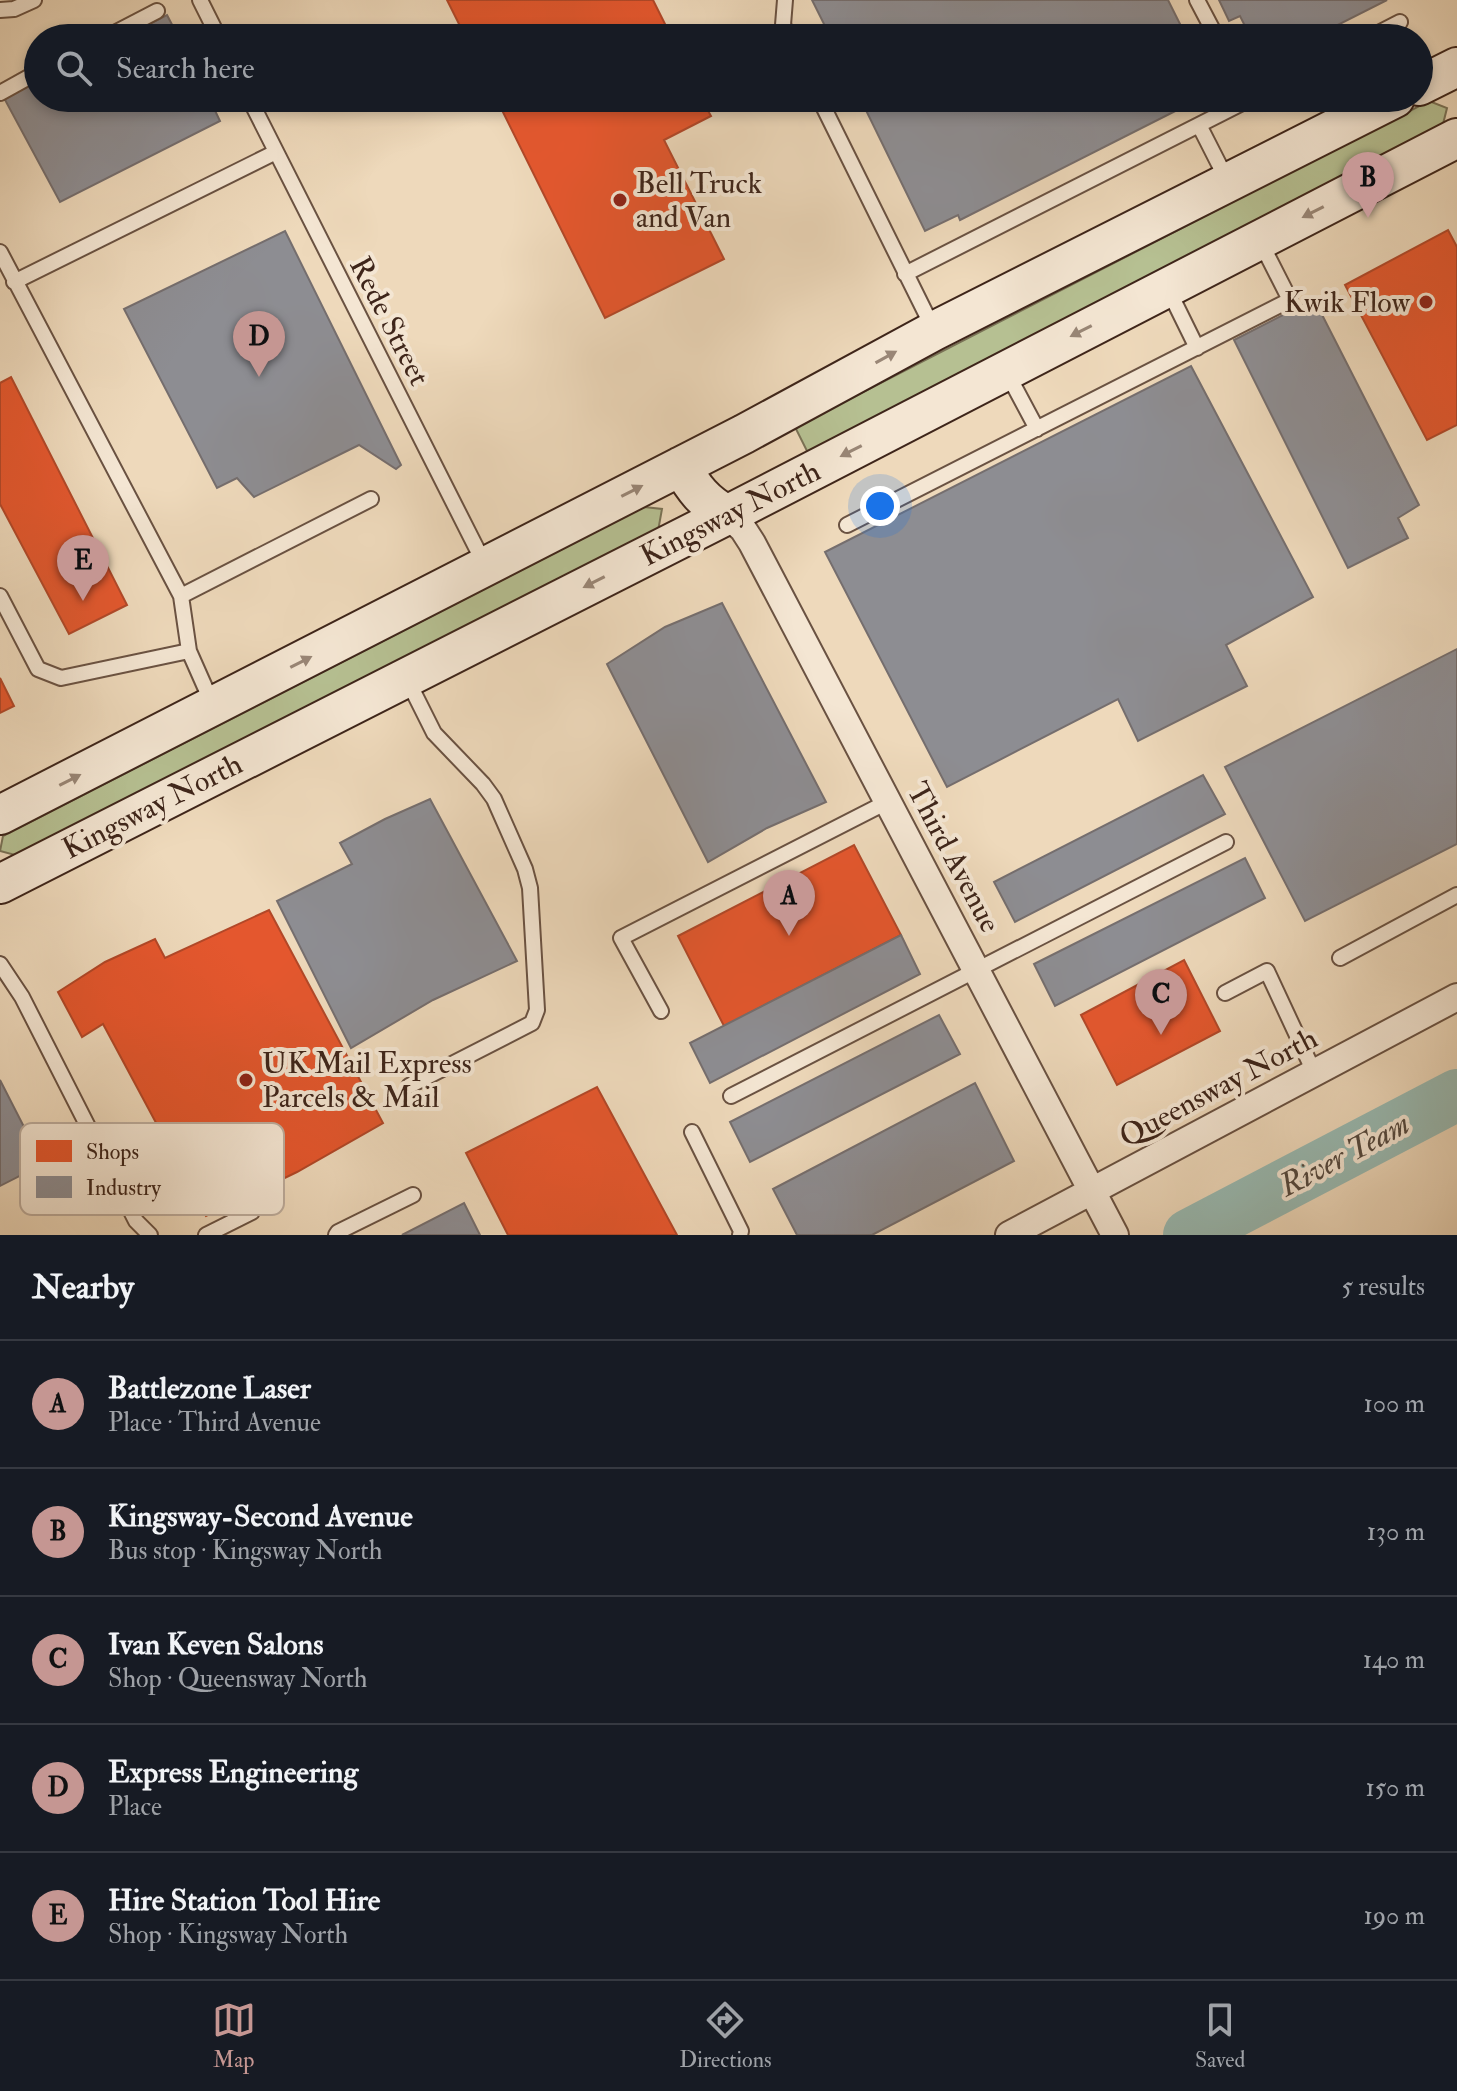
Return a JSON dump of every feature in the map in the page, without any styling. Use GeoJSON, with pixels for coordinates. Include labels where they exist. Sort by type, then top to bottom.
{"type":"FeatureCollection","features":[{"type":"Feature","properties":{"kind":"street"},"geometry":{"type":"LineString","coordinates":[[1433,79],[1457,67]]}},
{"type":"Feature","properties":{"kind":"street","name":"Kingsway North"},"geometry":{"type":"LineString","coordinates":[[0,815],[681,466],[934,331],[1368,112]]}},
{"type":"Feature","properties":{"kind":"street","name":"Kingsway North"},"geometry":{"type":"LineString","coordinates":[[0,884],[727,515],[1167,287],[1456,143]]}},
{"type":"Feature","properties":{"kind":"street"},"geometry":{"type":"LineString","coordinates":[[681,466],[707,504],[727,515]]}},
{"type":"Feature","properties":{"kind":"street","name":"Third Avenue"},"geometry":{"type":"LineString","coordinates":[[727,515],[743,529],[752,543],[1115,1235]]}},
{"type":"Feature","properties":{"kind":"street","name":"Queensway North"},"geometry":{"type":"LineString","coordinates":[[1009,1235],[1457,997]]}},
{"type":"Feature","properties":{"kind":"lane"},"geometry":{"type":"LineString","coordinates":[[0,10],[14,9],[34,0]]}},
{"type":"Feature","properties":{"kind":"lane"},"geometry":{"type":"LineString","coordinates":[[200,0],[212,24]]}},
{"type":"Feature","properties":{"kind":"lane"},"geometry":{"type":"LineString","coordinates":[[783,24],[785,0]]}},
{"type":"Feature","properties":{"kind":"lane"},"geometry":{"type":"LineString","coordinates":[[1197,0],[1210,24]]}},
{"type":"Feature","properties":{"kind":"lane"},"geometry":{"type":"LineString","coordinates":[[132,24],[157,11]]}},
{"type":"Feature","properties":{"kind":"lane"},"geometry":{"type":"LineString","coordinates":[[1396,24],[1400,22]]}},
{"type":"Feature","properties":{"kind":"lane"},"geometry":{"type":"LineString","coordinates":[[0,93],[24,80]]}},
{"type":"Feature","properties":{"kind":"lane","name":"Rede Street"},"geometry":{"type":"LineString","coordinates":[[256,112],[485,567]]}},
{"type":"Feature","properties":{"kind":"lane"},"geometry":{"type":"LineString","coordinates":[[826,112],[934,331]]}},
{"type":"Feature","properties":{"kind":"lane"},"geometry":{"type":"LineString","coordinates":[[905,274],[1224,112]]}},
{"type":"Feature","properties":{"kind":"lane"},"geometry":{"type":"LineString","coordinates":[[1199,125],[1229,183]]}},
{"type":"Feature","properties":{"kind":"lane"},"geometry":{"type":"LineString","coordinates":[[14,282],[276,152]]}},
{"type":"Feature","properties":{"kind":"lane"},"geometry":{"type":"LineString","coordinates":[[847,525],[1290,300],[1260,240]]}},
{"type":"Feature","properties":{"kind":"lane"},"geometry":{"type":"LineString","coordinates":[[0,252],[181,596],[189,651],[214,707]]}},
{"type":"Feature","properties":{"kind":"lane"},"geometry":{"type":"LineString","coordinates":[[1167,287],[1197,348]]}},
{"type":"Feature","properties":{"kind":"lane"},"geometry":{"type":"LineString","coordinates":[[1005,370],[1037,429]]}},
{"type":"Feature","properties":{"kind":"lane"},"geometry":{"type":"LineString","coordinates":[[181,596],[371,499]]}},
{"type":"Feature","properties":{"kind":"lane"},"geometry":{"type":"LineString","coordinates":[[0,596],[38,669],[61,678],[189,651]]}},
{"type":"Feature","properties":{"kind":"lane"},"geometry":{"type":"LineString","coordinates":[[406,677],[434,733],[494,799],[525,869],[530,888],[537,1010],[532,1023],[409,1086]]}},
{"type":"Feature","properties":{"kind":"lane"},"geometry":{"type":"LineString","coordinates":[[661,1011],[621,938],[889,801]]}},
{"type":"Feature","properties":{"kind":"lane"},"geometry":{"type":"LineString","coordinates":[[731,1096],[1226,842]]}},
{"type":"Feature","properties":{"kind":"lane"},"geometry":{"type":"LineString","coordinates":[[1340,958],[1457,895]]}},
{"type":"Feature","properties":{"kind":"lane"},"geometry":{"type":"LineString","coordinates":[[0,964],[22,997],[86,1123]]}},
{"type":"Feature","properties":{"kind":"lane"},"geometry":{"type":"LineString","coordinates":[[1225,993],[1267,971],[1314,1072]]}},
{"type":"Feature","properties":{"kind":"lane"},"geometry":{"type":"LineString","coordinates":[[692,1132],[741,1231],[740,1235]]}},
{"type":"Feature","properties":{"kind":"lane"},"geometry":{"type":"LineString","coordinates":[[336,1235],[413,1195]]}},
{"type":"Feature","properties":{"kind":"lane"},"geometry":{"type":"LineString","coordinates":[[133,1215],[150,1235]]}},
{"type":"Feature","properties":{"kind":"lane"},"geometry":{"type":"LineString","coordinates":[[206,1235],[246,1215]]}},
{"type":"Feature","properties":{"kind":"green space"},"geometry":{"type":"Polygon","coordinates":[[[1433,103],[1447,108],[1442,128],[808,453],[795,427],[1408,112],[1433,112],[1433,103]]]}},
{"type":"Feature","properties":{"kind":"green space"},"geometry":{"type":"Polygon","coordinates":[[[644,507],[662,509],[658,531],[15,855],[0,851],[3,836],[644,507]]]}},
{"type":"Feature","properties":{"kind":"building: Shops"},"geometry":{"type":"Polygon","coordinates":[[[447,0],[653,0],[665,24],[459,24],[447,0]]]}},
{"type":"Feature","properties":{"kind":"building: Shops","name":"Bell Truck and Van"},"geometry":{"type":"Polygon","coordinates":[[[503,112],[709,112],[711,116],[664,140],[724,259],[605,318],[503,112]]]}},
{"type":"Feature","properties":{"kind":"building: Shops"},"geometry":{"type":"Polygon","coordinates":[[[1448,230],[1457,247],[1457,425],[1427,440],[1345,285],[1448,230]]]}},
{"type":"Feature","properties":{"kind":"building: Shops"},"geometry":{"type":"Polygon","coordinates":[[[11,377],[127,605],[69,634],[0,504],[0,383],[11,377]]]}},
{"type":"Feature","properties":{"kind":"building: Shops"},"geometry":{"type":"Polygon","coordinates":[[[0,678],[14,706],[0,713],[0,678]]]}},
{"type":"Feature","properties":{"kind":"building: Shops"},"geometry":{"type":"Polygon","coordinates":[[[854,845],[901,935],[724,1026],[678,936],[854,845]]]}},
{"type":"Feature","properties":{"kind":"building: Shops","name":"UK Mail Express Parcels & Mail"},"geometry":{"type":"Polygon","coordinates":[[[269,910],[383,1123],[284,1178],[284,1123],[156,1123],[103,1024],[82,1037],[58,992],[105,962],[155,939],[165,958],[269,910]]]}},
{"type":"Feature","properties":{"kind":"building: Shops"},"geometry":{"type":"Polygon","coordinates":[[[1184,960],[1220,1031],[1117,1085],[1081,1015],[1184,960]]]}},
{"type":"Feature","properties":{"kind":"building: Shops"},"geometry":{"type":"Polygon","coordinates":[[[597,1087],[677,1235],[508,1235],[466,1153],[597,1087]]]}},
{"type":"Feature","properties":{"kind":"building: Industry"},"geometry":{"type":"Polygon","coordinates":[[[812,0],[1168,0],[1180,24],[824,24],[812,0]]]}},
{"type":"Feature","properties":{"kind":"building: Industry"},"geometry":{"type":"Polygon","coordinates":[[[1219,0],[1387,0],[1340,24],[1244,24],[1240,16],[1229,21],[1219,0]]]}},
{"type":"Feature","properties":{"kind":"building: Industry"},"geometry":{"type":"Polygon","coordinates":[[[167,15],[172,24],[149,24],[167,15]]]}},
{"type":"Feature","properties":{"kind":"building: Industry"},"geometry":{"type":"Polygon","coordinates":[[[24,88],[24,112],[216,112],[220,121],[60,202],[4,98],[24,88]]]}},
{"type":"Feature","properties":{"kind":"building: Industry"},"geometry":{"type":"Polygon","coordinates":[[[867,112],[1173,112],[960,220],[958,215],[925,231],[867,112]]]}},
{"type":"Feature","properties":{"kind":"building: Industry"},"geometry":{"type":"Polygon","coordinates":[[[285,231],[401,465],[396,469],[359,445],[254,497],[237,478],[217,488],[124,309],[285,231]]]}},
{"type":"Feature","properties":{"kind":"building: Industry"},"geometry":{"type":"Polygon","coordinates":[[[1314,299],[1419,505],[1398,518],[1408,538],[1348,568],[1234,340],[1314,299]]]}},
{"type":"Feature","properties":{"kind":"building: Industry"},"geometry":{"type":"Polygon","coordinates":[[[1191,366],[1313,597],[1226,645],[1247,686],[1138,741],[1118,699],[947,787],[825,552],[1191,366]]]}},
{"type":"Feature","properties":{"kind":"building: Industry"},"geometry":{"type":"Polygon","coordinates":[[[722,603],[826,802],[767,828],[708,862],[607,664],[665,627],[722,603]]]}},
{"type":"Feature","properties":{"kind":"building: Industry"},"geometry":{"type":"Polygon","coordinates":[[[1457,649],[1457,844],[1305,921],[1225,767],[1457,649]]]}},
{"type":"Feature","properties":{"kind":"building: Industry"},"geometry":{"type":"Polygon","coordinates":[[[1203,775],[1225,814],[1015,922],[994,882],[1203,775]]]}},
{"type":"Feature","properties":{"kind":"building: Industry"},"geometry":{"type":"Polygon","coordinates":[[[430,799],[517,961],[433,1000],[351,1048],[277,901],[352,864],[340,843],[430,799]]]}},
{"type":"Feature","properties":{"kind":"building: Industry"},"geometry":{"type":"Polygon","coordinates":[[[1245,858],[1265,898],[1055,1006],[1034,964],[1245,858]]]}},
{"type":"Feature","properties":{"kind":"building: Industry"},"geometry":{"type":"Polygon","coordinates":[[[901,935],[920,974],[710,1083],[690,1043],[901,935]]]}},
{"type":"Feature","properties":{"kind":"building: Industry"},"geometry":{"type":"Polygon","coordinates":[[[939,1015],[960,1054],[750,1162],[730,1122],[939,1015]]]}},
{"type":"Feature","properties":{"kind":"building: Industry"},"geometry":{"type":"Polygon","coordinates":[[[0,1080],[22,1123],[20,1176],[0,1186],[0,1080]]]}},
{"type":"Feature","properties":{"kind":"building: Industry"},"geometry":{"type":"Polygon","coordinates":[[[975,1083],[1014,1161],[872,1235],[797,1235],[773,1189],[975,1083]]]}},
{"type":"Feature","properties":{"kind":"building: Industry"},"geometry":{"type":"Polygon","coordinates":[[[464,1203],[480,1235],[402,1235],[464,1203]]]}},
{"type":"Feature","properties":{"kind":"waterway","name":"River Team"},"geometry":{"type":"LineString","coordinates":[[1189,1235],[1457,1095]]}},
{"type":"Feature","properties":{"kind":"place","name":"Bell Truck and Van"},"geometry":{"type":"Point","coordinates":[620,200]}},
{"type":"Feature","properties":{"kind":"place","name":"Kingsway-Second Avenue"},"geometry":{"type":"Point","coordinates":[1368,218]}},
{"type":"Feature","properties":{"kind":"place","name":"Kwik Flow"},"geometry":{"type":"Point","coordinates":[1426,302]}},
{"type":"Feature","properties":{"kind":"place","name":"Express Engineering"},"geometry":{"type":"Point","coordinates":[259,377]}},
{"type":"Feature","properties":{"kind":"place","name":"Hire Station Tool Hire"},"geometry":{"type":"Point","coordinates":[83,601]}},
{"type":"Feature","properties":{"kind":"place","name":"Battlezone Laser"},"geometry":{"type":"Point","coordinates":[789,936]}},
{"type":"Feature","properties":{"kind":"place","name":"Ivan Keven Salons"},"geometry":{"type":"Point","coordinates":[1161,1035]}},
{"type":"Feature","properties":{"kind":"place","name":"UK Mail Express Parcels & Mail"},"geometry":{"type":"Point","coordinates":[246,1080]}}]}
